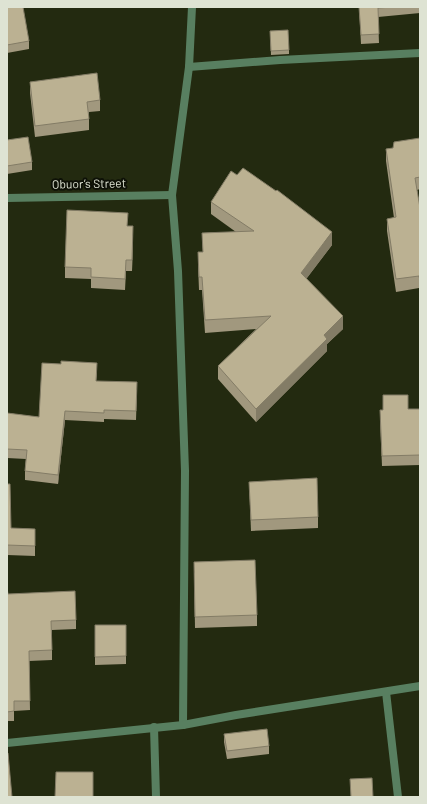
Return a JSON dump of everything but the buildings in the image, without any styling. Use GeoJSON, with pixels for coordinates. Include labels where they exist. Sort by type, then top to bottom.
{"type":"FeatureCollection","features":[{"type":"Feature","properties":{"kind":"street"},"geometry":{"type":"LineString","coordinates":[[183,725],[185,471],[178,271],[172,195],[189,67],[192,7]]}},
{"type":"Feature","properties":{"kind":"street"},"geometry":{"type":"LineString","coordinates":[[189,67],[280,60],[420,53]]}},
{"type":"Feature","properties":{"kind":"street","name":"Obuor’s Street"},"geometry":{"type":"LineString","coordinates":[[7,198],[172,195]]}},
{"type":"Feature","properties":{"kind":"street"},"geometry":{"type":"LineString","coordinates":[[7,743],[183,725],[236,715],[420,686]]}},
{"type":"Feature","properties":{"kind":"street"},"geometry":{"type":"LineString","coordinates":[[386,692],[398,797]]}},
{"type":"Feature","properties":{"kind":"street"},"geometry":{"type":"LineString","coordinates":[[154,728],[156,797]]}}]}
